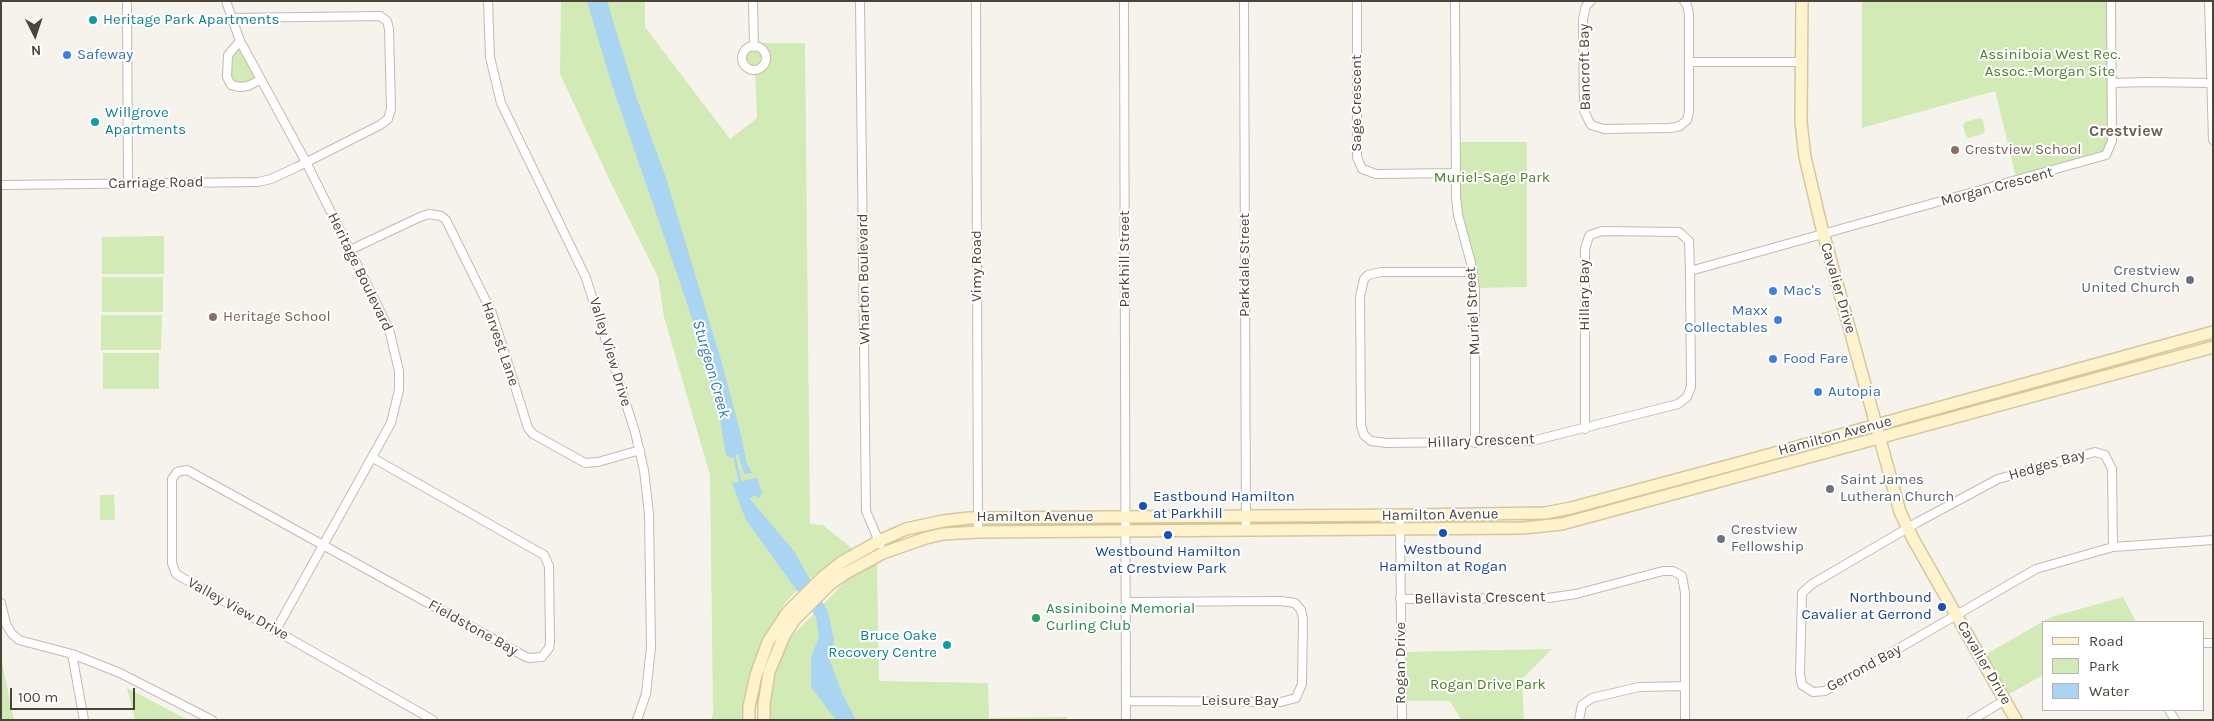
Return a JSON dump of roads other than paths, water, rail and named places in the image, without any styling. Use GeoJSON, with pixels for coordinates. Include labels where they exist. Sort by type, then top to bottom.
{"type":"FeatureCollection","features":[{"type":"Feature","properties":{"kind":"street","name":"Heritage Boulevard"},"geometry":{"type":"LineString","coordinates":[[226,1],[240,41],[306,162],[389,329],[399,371],[396,409],[391,423],[276,630]]}},
{"type":"Feature","properties":{"kind":"street","name":"Valley View Drive"},"geometry":{"type":"LineString","coordinates":[[488,1],[490,57],[501,103],[586,278],[640,450],[649,514],[651,647],[646,694],[637,720]]}},
{"type":"Feature","properties":{"kind":"street"},"geometry":{"type":"LineString","coordinates":[[753,1],[754,47]]}},
{"type":"Feature","properties":{"kind":"street","name":"Wharton Boulevard"},"geometry":{"type":"LineString","coordinates":[[860,1],[866,511],[883,553]]}},
{"type":"Feature","properties":{"kind":"street","name":"Vimy Road"},"geometry":{"type":"LineString","coordinates":[[976,1],[978,532]]}},
{"type":"Feature","properties":{"kind":"street","name":"Parkhill Street"},"geometry":{"type":"LineString","coordinates":[[1124,1],[1127,517],[1126,720]]}},
{"type":"Feature","properties":{"kind":"street","name":"Parkdale Street"},"geometry":{"type":"LineString","coordinates":[[1244,1],[1246,530]]}},
{"type":"Feature","properties":{"kind":"street","name":"Sage Crescent"},"geometry":{"type":"LineString","coordinates":[[1357,1],[1357,157],[1362,169],[1376,174],[1456,173]]}},
{"type":"Feature","properties":{"kind":"street","name":"Muriel Street"},"geometry":{"type":"LineString","coordinates":[[1455,1],[1456,173],[1458,215],[1473,272],[1475,443]]}},
{"type":"Feature","properties":{"kind":"street","name":"Bancroft Bay"},"geometry":{"type":"LineString","coordinates":[[1591,1],[1586,6],[1583,19],[1584,111],[1591,125],[1604,129],[1670,128],[1684,124],[1689,112],[1689,14],[1684,1]]}},
{"type":"Feature","properties":{"kind":"street","name":"Cavalier Drive"},"geometry":{"type":"LineString","coordinates":[[1802,1],[1803,143],[1824,234],[1900,512],[2016,720]]}},
{"type":"Feature","properties":{"kind":"street","name":"Morgan Crescent"},"geometry":{"type":"LineString","coordinates":[[1824,234],[2104,157],[2108,153],[2112,141],[2111,1]]}},
{"type":"Feature","properties":{"kind":"street"},"geometry":{"type":"LineString","coordinates":[[2209,1],[2213,140]]}},
{"type":"Feature","properties":{"kind":"street"},"geometry":{"type":"LineString","coordinates":[[127,5],[128,184]]}},
{"type":"Feature","properties":{"kind":"street","name":"Carriage Road"},"geometry":{"type":"LineString","coordinates":[[1,185],[258,182],[271,179],[380,126],[388,120],[391,109],[387,22],[380,16],[231,18]]}},
{"type":"Feature","properties":{"kind":"street"},"geometry":{"type":"LineString","coordinates":[[240,41],[228,55],[227,77],[231,85],[248,86],[260,80]]}},
{"type":"Feature","properties":{"kind":"street"},"geometry":{"type":"LineString","coordinates":[[1689,62],[1802,62]]}},
{"type":"Feature","properties":{"kind":"street"},"geometry":{"type":"LineString","coordinates":[[2112,83],[2211,83]]}},
{"type":"Feature","properties":{"kind":"street","name":"Harvest Lane"},"geometry":{"type":"LineString","coordinates":[[350,250],[420,217],[429,214],[441,216],[446,220],[492,313],[528,428],[533,434],[585,463],[598,462],[640,450]]}},
{"type":"Feature","properties":{"kind":"street","name":"Hillary Bay"},"geometry":{"type":"LineString","coordinates":[[1585,429],[1585,249],[1590,235],[1602,231],[1679,232],[1689,241],[1690,271]]}},
{"type":"Feature","properties":{"kind":"street"},"geometry":{"type":"LineString","coordinates":[[1690,271],[1824,234]]}},
{"type":"Feature","properties":{"kind":"street","name":"Hillary Crescent"},"geometry":{"type":"LineString","coordinates":[[1473,272],[1380,272],[1368,275],[1364,279],[1360,297],[1361,415],[1364,434],[1370,441],[1377,443],[1532,441],[1678,404],[1687,397],[1690,387],[1690,271]]}},
{"type":"Feature","properties":{"kind":"street","name":"Hamilton Avenue"},"geometry":{"type":"LineString","coordinates":[[749,720],[756,675],[768,642],[826,580],[856,552],[906,529],[928,524],[978,518],[1524,514],[1558,510],[2213,332]]}},
{"type":"Feature","properties":{"kind":"street","name":"Hamilton Avenue"},"geometry":{"type":"LineString","coordinates":[[826,580],[883,553],[943,534],[1127,530],[1523,528],[1562,524],[2213,346]]}},
{"type":"Feature","properties":{"kind":"street","name":"Hedges Bay"},"geometry":{"type":"LineString","coordinates":[[1908,529],[1998,479],[2095,452],[2105,455],[2112,469],[2114,547]]}},
{"type":"Feature","properties":{"kind":"street","name":"Fieldstone Bay"},"geometry":{"type":"LineString","coordinates":[[324,545],[524,656],[529,658],[542,657],[549,648],[550,566],[544,555],[373,458]]}},
{"type":"Feature","properties":{"kind":"street","name":"Valley View Drive"},"geometry":{"type":"LineString","coordinates":[[324,545],[187,470],[177,472],[172,479],[172,563],[176,574],[433,720]]}},
{"type":"Feature","properties":{"kind":"street","name":"Rogan Drive"},"geometry":{"type":"LineString","coordinates":[[1400,515],[1402,720]]}},
{"type":"Feature","properties":{"kind":"street","name":"Gerrond Bay"},"geometry":{"type":"LineString","coordinates":[[1908,529],[1812,584],[1802,592],[1800,674],[1802,685],[1813,692],[1825,691],[1956,615]]}},
{"type":"Feature","properties":{"kind":"street"},"geometry":{"type":"LineString","coordinates":[[1956,615],[2036,569],[2114,547],[2213,540]]}},
{"type":"Feature","properties":{"kind":"street","name":"Bellavista Crescent"},"geometry":{"type":"LineString","coordinates":[[1400,599],[1548,598],[1576,594],[1663,571],[1673,571],[1682,576],[1684,585],[1685,720]]}},
{"type":"Feature","properties":{"kind":"street","name":"Leisure Bay"},"geometry":{"type":"LineString","coordinates":[[1126,602],[1281,601],[1295,603],[1301,610],[1303,619],[1302,684],[1296,698],[1281,702],[1126,701]]}},
{"type":"Feature","properties":{"kind":"street"},"geometry":{"type":"LineString","coordinates":[[1,603],[6,624],[12,634],[19,640],[72,654],[130,677],[212,720]]}},
{"type":"Feature","properties":{"kind":"street","name":"Hamilton Avenue"},"geometry":{"type":"LineString","coordinates":[[764,720],[764,704],[769,672],[791,617]]}},
{"type":"Feature","properties":{"kind":"street"},"geometry":{"type":"LineString","coordinates":[[72,654],[84,720]]}},
{"type":"Feature","properties":{"kind":"street"},"geometry":{"type":"LineString","coordinates":[[1579,720],[1582,705],[1592,698],[1639,687],[1685,686]]}},
{"type":"Feature","properties":{"kind":"street"},"geometry":{"type":"LineString","coordinates":[[1972,720],[2005,700]]}},
{"type":"Feature","properties":{"kind":"water"},"geometry":{"type":"Polygon","coordinates":[[[587,1],[607,1],[636,96],[665,175],[721,360],[746,461],[752,473],[744,474],[738,454],[731,458],[726,455],[717,403],[688,306],[612,85],[587,1]]]}},
{"type":"Feature","properties":{"kind":"water"},"geometry":{"type":"Polygon","coordinates":[[[757,478],[762,493],[759,498],[754,495],[750,499],[794,551],[828,612],[834,640],[830,661],[842,693],[856,720],[836,720],[811,687],[811,658],[819,637],[816,617],[746,520],[732,483],[757,478]]]}},
{"type":"Feature","properties":{"kind":"waterway","name":"Sturgeon Creek"},"geometry":{"type":"LineString","coordinates":[[734,455],[740,481]]}},
{"type":"Feature","properties":{"kind":"place","name":"Heritage Park Apartments"},"geometry":{"type":"Point","coordinates":[93,20]}},
{"type":"Feature","properties":{"kind":"place","name":"Safeway"},"geometry":{"type":"Point","coordinates":[67,55]}},
{"type":"Feature","properties":{"kind":"place","name":"Willgrove Apartments"},"geometry":{"type":"Point","coordinates":[95,122]}},
{"type":"Feature","properties":{"kind":"place","name":"Crestview School"},"geometry":{"type":"Point","coordinates":[1955,150]}},
{"type":"Feature","properties":{"kind":"place","name":"Crestview United Church"},"geometry":{"type":"Point","coordinates":[2190,280]}},
{"type":"Feature","properties":{"kind":"place","name":"Mac's"},"geometry":{"type":"Point","coordinates":[1773,291]}},
{"type":"Feature","properties":{"kind":"place","name":"Heritage School"},"geometry":{"type":"Point","coordinates":[213,317]}},
{"type":"Feature","properties":{"kind":"place","name":"Maxx Collectables"},"geometry":{"type":"Point","coordinates":[1778,320]}},
{"type":"Feature","properties":{"kind":"place","name":"Food Fare"},"geometry":{"type":"Point","coordinates":[1773,359]}},
{"type":"Feature","properties":{"kind":"place","name":"Autopia"},"geometry":{"type":"Point","coordinates":[1818,392]}},
{"type":"Feature","properties":{"kind":"place","name":"Saint James Lutheran Church"},"geometry":{"type":"Point","coordinates":[1830,489]}},
{"type":"Feature","properties":{"kind":"place","name":"Eastbound Hamilton at Parkhill"},"geometry":{"type":"Point","coordinates":[1143,506]}},
{"type":"Feature","properties":{"kind":"place","name":"Westbound Hamilton at Rogan"},"geometry":{"type":"Point","coordinates":[1443,533]}},
{"type":"Feature","properties":{"kind":"place","name":"Westbound Hamilton at Crestview Park"},"geometry":{"type":"Point","coordinates":[1168,535]}},
{"type":"Feature","properties":{"kind":"place","name":"Crestview Fellowship"},"geometry":{"type":"Point","coordinates":[1721,539]}},
{"type":"Feature","properties":{"kind":"place","name":"Northbound Cavalier at Gerrond"},"geometry":{"type":"Point","coordinates":[1942,607]}},
{"type":"Feature","properties":{"kind":"place","name":"Assiniboine Memorial Curling Club"},"geometry":{"type":"Point","coordinates":[1036,618]}},
{"type":"Feature","properties":{"kind":"place","name":"Bruce Oake Recovery Centre"},"geometry":{"type":"Point","coordinates":[947,645]}},
{"type":"Feature","properties":{"kind":"district","name":"Crestview"},"geometry":{"type":"Point","coordinates":[2126,131]}},
{"type":"Feature","properties":{"kind":"park label","name":"Assiniboia West Rec. Assoc.-Morgan Site"},"geometry":{"type":"Point","coordinates":[2050,64]}},
{"type":"Feature","properties":{"kind":"park label","name":"Muriel-Sage Park"},"geometry":{"type":"Point","coordinates":[1492,178]}},
{"type":"Feature","properties":{"kind":"park label","name":"Rogan Drive Park"},"geometry":{"type":"Point","coordinates":[1488,685]}}]}
